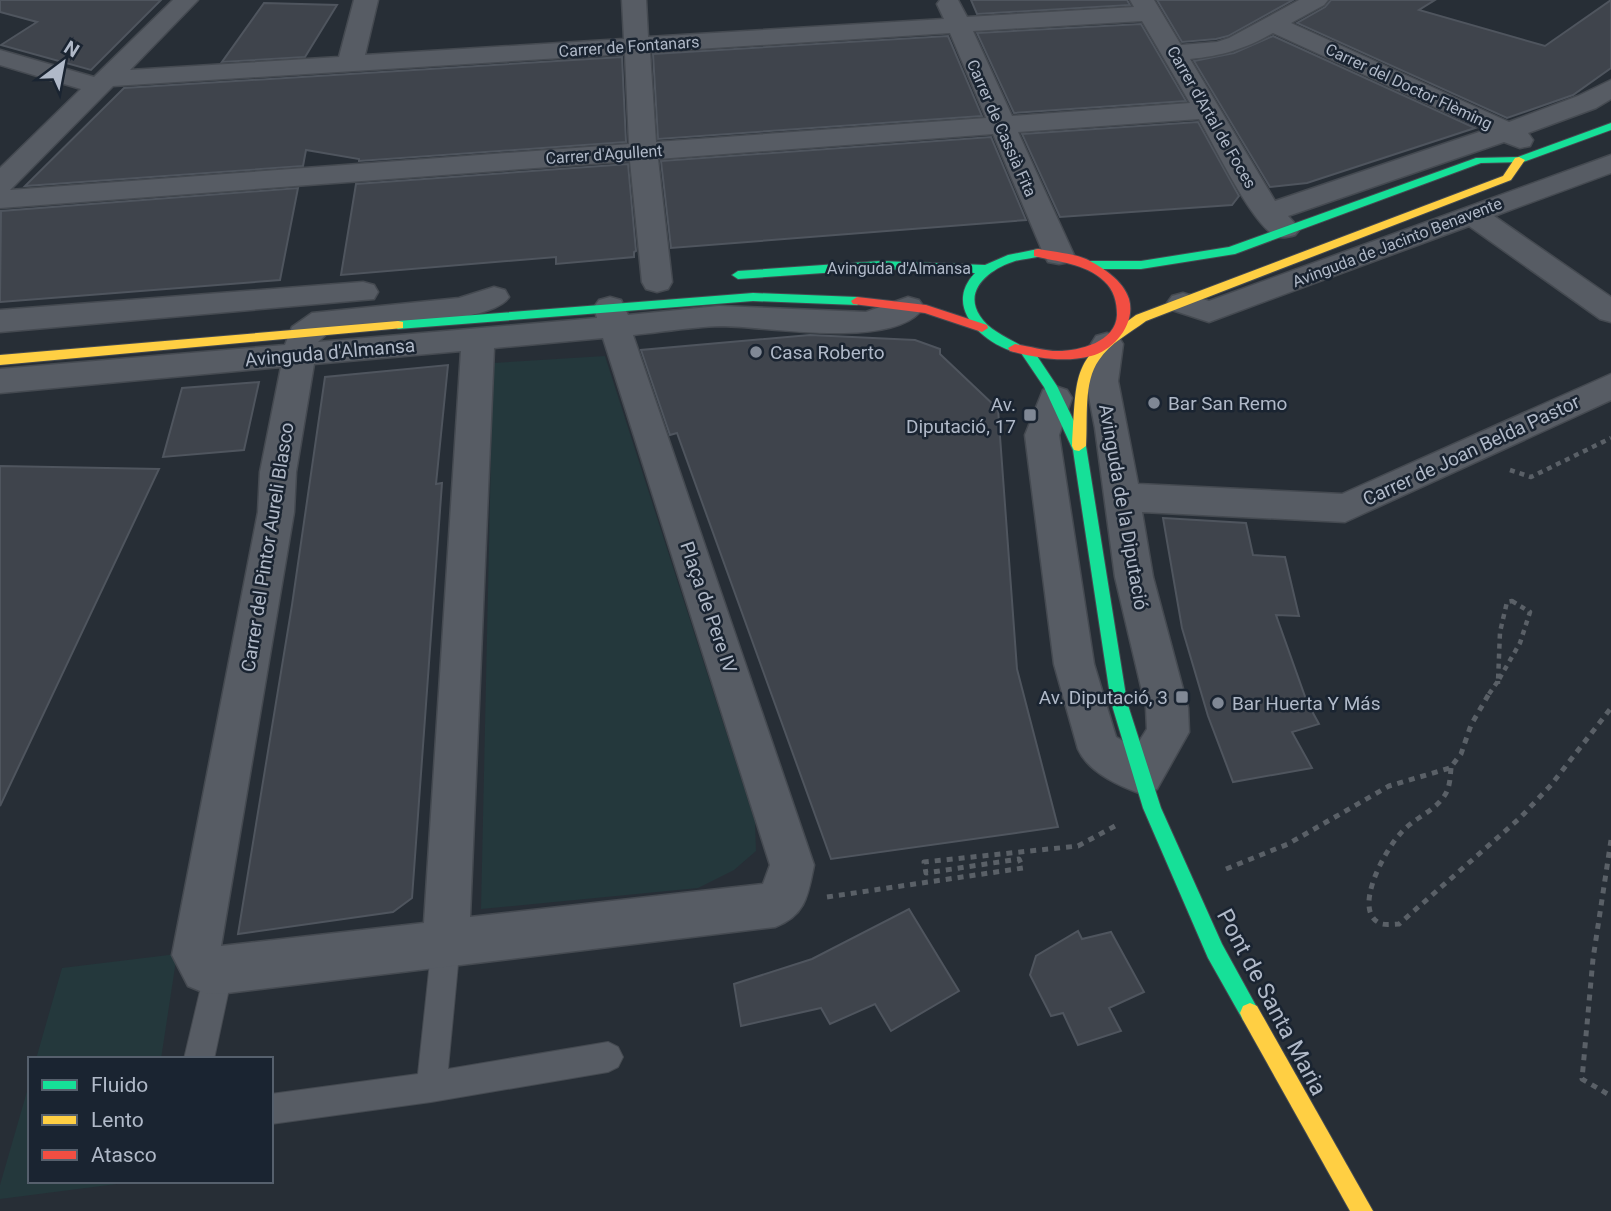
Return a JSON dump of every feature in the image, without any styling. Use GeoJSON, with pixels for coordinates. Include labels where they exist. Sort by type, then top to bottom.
{"type":"FeatureCollection","features":[{"type":"Feature","properties":{"kind":"street"},"geometry":{"type":"LineString","coordinates":[[0,184],[186,0]]}},
{"type":"Feature","properties":{"kind":"street"},"geometry":{"type":"LineString","coordinates":[[351,64],[366,0]]}},
{"type":"Feature","properties":{"kind":"street"},"geometry":{"type":"LineString","coordinates":[[634,0],[643,151],[657,282]]}},
{"type":"Feature","properties":{"kind":"street","name":"Carrer de Cassià Fita"},"geometry":{"type":"LineString","coordinates":[[947,0],[1059,255]]}},
{"type":"Feature","properties":{"kind":"street"},"geometry":{"type":"LineString","coordinates":[[1175,53],[1220,49],[1275,25],[1315,0]]}},
{"type":"Feature","properties":{"kind":"street","name":"Carrer de Fontanars"},"geometry":{"type":"LineString","coordinates":[[0,57],[103,82],[958,26],[1147,7]]}},
{"type":"Feature","properties":{"kind":"street","name":"Carrer d'Artal de Foces"},"geometry":{"type":"LineString","coordinates":[[1147,7],[1277,222]]}},
{"type":"Feature","properties":{"kind":"street","name":"Carrer del Doctor Flèming"},"geometry":{"type":"LineString","coordinates":[[1275,25],[1507,132],[1529,156]]}},
{"type":"Feature","properties":{"kind":"street","name":"Avinguda de Jacinto Benavente"},"geometry":{"type":"LineString","coordinates":[[1089,265],[1141,265],[1231,250],[1277,222],[1587,103],[1611,88]]}},
{"type":"Feature","properties":{"kind":"street","name":"Carrer d'Agullent"},"geometry":{"type":"LineString","coordinates":[[0,199],[1208,110]]}},
{"type":"Feature","properties":{"kind":"street","name":"Avinguda de Jacinto Benavente"},"geometry":{"type":"LineString","coordinates":[[1277,222],[1480,160],[1529,156],[1611,126]]}},
{"type":"Feature","properties":{"kind":"street","name":"Avinguda de Jacinto Benavente"},"geometry":{"type":"LineString","coordinates":[[1107,344],[1141,318],[1507,178],[1529,156]]}},
{"type":"Feature","properties":{"kind":"street","name":"Avinguda de Jacinto Benavente"},"geometry":{"type":"LineString","coordinates":[[1183,303],[1209,312],[1611,163]]}},
{"type":"Feature","properties":{"kind":"street"},"geometry":{"type":"LineString","coordinates":[[1471,214],[1611,313]]}},
{"type":"Feature","properties":{"kind":"street"},"geometry":{"type":"LineString","coordinates":[[1017,255],[1059,255],[1089,265],[1109,278],[1122,294],[1127,312],[1122,329],[1107,344],[1091,352],[1072,356],[1028,353],[994,339],[971,313],[968,297],[972,282],[984,269],[998,261],[1017,255]]}},
{"type":"Feature","properties":{"kind":"street","name":"Avinguda d'Almansa"},"geometry":{"type":"LineString","coordinates":[[723,276],[881,265],[984,269]]}},
{"type":"Feature","properties":{"kind":"street"},"geometry":{"type":"LineString","coordinates":[[0,321],[501,280],[508,295],[461,308],[323,320],[297,335]]}},
{"type":"Feature","properties":{"kind":"street","name":"Avinguda d'Almansa"},"geometry":{"type":"LineString","coordinates":[[0,381],[297,335],[478,338],[754,297],[840,299],[926,309],[982,328]]}},
{"type":"Feature","properties":{"kind":"street","name":"Avinguda d'Almansa"},"geometry":{"type":"LineString","coordinates":[[0,360],[297,335],[613,316],[659,320],[743,316],[866,323],[884,319],[908,307]]}},
{"type":"Feature","properties":{"kind":"street","name":"Plaça de Pere IV"},"geometry":{"type":"LineString","coordinates":[[613,316],[792,865],[786,892],[775,905]]}},
{"type":"Feature","properties":{"kind":"street","name":"Carrer del Pintor Aureli Blasco"},"geometry":{"type":"LineString","coordinates":[[207,963],[276,512],[278,472],[297,335]]}},
{"type":"Feature","properties":{"kind":"street"},"geometry":{"type":"LineString","coordinates":[[446,943],[478,338]]}},
{"type":"Feature","properties":{"kind":"street","name":"Avinguda de la Diputació"},"geometry":{"type":"LineString","coordinates":[[1107,344],[1089,363],[1079,450],[1119,702],[1147,792]]}},
{"type":"Feature","properties":{"kind":"street","name":"Avinguda de la Diputació"},"geometry":{"type":"LineString","coordinates":[[1107,344],[1102,381],[1112,428],[1121,498],[1139,600],[1167,708],[1168,732],[1147,792]]}},
{"type":"Feature","properties":{"kind":"street","name":"Avinguda de la Diputació"},"geometry":{"type":"LineString","coordinates":[[1028,353],[1055,398],[1079,450]]}},
{"type":"Feature","properties":{"kind":"street","name":"Carrer de Joan Belda Pastor"},"geometry":{"type":"LineString","coordinates":[[1121,498],[1345,508],[1611,386]]}},
{"type":"Feature","properties":{"kind":"street"},"geometry":{"type":"LineString","coordinates":[[1055,398],[1042,435],[1074,664],[1099,749],[1147,792]]}},
{"type":"Feature","properties":{"kind":"street","name":"Pont de Santa Maria"},"geometry":{"type":"LineString","coordinates":[[1147,792],[1214,951],[1362,1211]]}},
{"type":"Feature","properties":{"kind":"street"},"geometry":{"type":"LineString","coordinates":[[207,963],[446,943],[775,905]]}},
{"type":"Feature","properties":{"kind":"lane"},"geometry":{"type":"LineString","coordinates":[[430,1087],[446,943]]}},
{"type":"Feature","properties":{"kind":"lane"},"geometry":{"type":"LineString","coordinates":[[199,1057],[207,963]]}},
{"type":"Feature","properties":{"kind":"lane"},"geometry":{"type":"LineString","coordinates":[[273,1109],[608,1058]]}},
{"type":"Feature","properties":{"kind":"path"},"geometry":{"type":"LineString","coordinates":[[1498,684],[1497,661],[1503,614],[1507,602],[1512,601],[1530,612],[1527,629],[1498,684],[1472,723],[1458,760],[1451,768],[1449,787],[1442,800],[1401,833],[1384,857],[1367,900],[1370,914],[1382,924],[1399,924],[1520,818],[1551,785],[1611,708]]}},
{"type":"Feature","properties":{"kind":"path"},"geometry":{"type":"LineString","coordinates":[[1226,869],[1295,841],[1348,807],[1405,779],[1451,768]]}},
{"type":"Feature","properties":{"kind":"path"},"geometry":{"type":"LineString","coordinates":[[775,905],[1023,868],[1019,859],[926,873],[924,862],[1078,846],[1117,825],[1160,824]]}},
{"type":"Feature","properties":{"kind":"path"},"geometry":{"type":"LineString","coordinates":[[1611,840],[1599,910],[1584,1036],[1583,1079],[1611,1096]]}},
{"type":"Feature","properties":{"kind":"green space"},"geometry":{"type":"Polygon","coordinates":[[[605,356],[755,822],[756,851],[734,870],[698,888],[481,909],[493,363],[605,356]]]}},
{"type":"Feature","properties":{"kind":"green space"},"geometry":{"type":"Polygon","coordinates":[[[177,954],[161,1057],[37,1057],[62,968],[177,954]]]}},
{"type":"Feature","properties":{"kind":"green space"},"geometry":{"type":"Polygon","coordinates":[[[28,1088],[28,1183],[124,1183],[0,1199],[0,1185],[28,1088]]]}},
{"type":"Feature","properties":{"kind":"building"},"geometry":{"type":"Polygon","coordinates":[[[0,0],[161,0],[91,70],[1,45],[37,22],[0,12],[0,0]]]}},
{"type":"Feature","properties":{"kind":"building"},"geometry":{"type":"Polygon","coordinates":[[[971,0],[1127,0],[1130,5],[977,14],[971,0]]]}},
{"type":"Feature","properties":{"kind":"building"},"geometry":{"type":"Polygon","coordinates":[[[1157,0],[1293,0],[1228,36],[1182,42],[1157,0]]]}},
{"type":"Feature","properties":{"kind":"building"},"geometry":{"type":"Polygon","coordinates":[[[1331,0],[1435,0],[1419,10],[1545,46],[1611,0],[1611,68],[1573,95],[1507,118],[1297,23],[1325,7],[1331,0]]]}},
{"type":"Feature","properties":{"kind":"building"},"geometry":{"type":"Polygon","coordinates":[[[264,3],[337,5],[305,57],[222,62],[264,3]]]}},
{"type":"Feature","properties":{"kind":"building"},"geometry":{"type":"Polygon","coordinates":[[[1141,24],[1186,101],[1014,113],[977,33],[1141,24]]]}},
{"type":"Feature","properties":{"kind":"building"},"geometry":{"type":"Polygon","coordinates":[[[948,36],[982,116],[658,139],[653,54],[948,36]]]}},
{"type":"Feature","properties":{"kind":"building"},"geometry":{"type":"Polygon","coordinates":[[[1273,36],[1475,128],[1307,183],[1270,187],[1194,61],[1234,53],[1273,36]]]}},
{"type":"Feature","properties":{"kind":"building"},"geometry":{"type":"Polygon","coordinates":[[[622,57],[626,142],[359,161],[306,150],[303,166],[25,186],[124,88],[622,57]]]}},
{"type":"Feature","properties":{"kind":"building"},"geometry":{"type":"Polygon","coordinates":[[[1198,122],[1239,196],[1232,205],[1060,217],[1022,134],[1198,122]]]}},
{"type":"Feature","properties":{"kind":"building"},"geometry":{"type":"Polygon","coordinates":[[[991,137],[1026,220],[671,248],[661,161],[991,137]]]}},
{"type":"Feature","properties":{"kind":"building"},"geometry":{"type":"Polygon","coordinates":[[[628,164],[636,251],[634,257],[556,264],[556,257],[341,275],[356,184],[628,164]]]}},
{"type":"Feature","properties":{"kind":"building"},"geometry":{"type":"Polygon","coordinates":[[[298,188],[280,280],[0,302],[1,211],[298,188]]]}},
{"type":"Feature","properties":{"kind":"building"},"geometry":{"type":"Polygon","coordinates":[[[810,335],[915,340],[940,349],[940,354],[998,409],[1017,669],[1058,827],[831,859],[677,433],[670,435],[641,350],[810,335]]]}},
{"type":"Feature","properties":{"kind":"building"},"geometry":{"type":"Polygon","coordinates":[[[448,365],[436,484],[442,483],[412,898],[393,912],[238,934],[292,605],[325,377],[448,365]]]}},
{"type":"Feature","properties":{"kind":"building"},"geometry":{"type":"Polygon","coordinates":[[[259,382],[244,450],[163,457],[182,388],[259,382]]]}},
{"type":"Feature","properties":{"kind":"building"},"geometry":{"type":"Polygon","coordinates":[[[0,466],[159,469],[0,806],[0,466]]]}},
{"type":"Feature","properties":{"kind":"building"},"geometry":{"type":"Polygon","coordinates":[[[1163,518],[1246,523],[1253,555],[1285,557],[1299,616],[1276,615],[1307,702],[1319,724],[1292,732],[1312,768],[1233,782],[1208,716],[1182,628],[1163,518]]]}},
{"type":"Feature","properties":{"kind":"building"},"geometry":{"type":"Polygon","coordinates":[[[909,909],[959,991],[891,1031],[875,1004],[830,1024],[821,1008],[741,1026],[734,984],[812,959],[909,909]]]}},
{"type":"Feature","properties":{"kind":"building"},"geometry":{"type":"Polygon","coordinates":[[[1078,931],[1082,939],[1111,932],[1144,992],[1109,1008],[1121,1031],[1078,1045],[1063,1013],[1051,1016],[1030,975],[1036,956],[1078,931]]]}},
{"type":"Feature","properties":{"kind":"traffic: fast"},"geometry":{"type":"LineString","coordinates":[[1089,265],[1141,265],[1231,251],[1480,160],[1519,160],[1611,126]]}},
{"type":"Feature","properties":{"kind":"traffic: fast"},"geometry":{"type":"LineString","coordinates":[[1015,348],[991,334],[975,320],[968,305],[969,290],[977,277],[992,266],[1012,258],[1038,253]]}},
{"type":"Feature","properties":{"kind":"traffic: fast"},"geometry":{"type":"LineString","coordinates":[[738,275],[881,265],[984,269]]}},
{"type":"Feature","properties":{"kind":"traffic: fast"},"geometry":{"type":"LineString","coordinates":[[398,325],[753,297],[857,301]]}},
{"type":"Feature","properties":{"kind":"traffic: fast"},"geometry":{"type":"LineString","coordinates":[[1028,353],[1050,386],[1078,447]]}},
{"type":"Feature","properties":{"kind":"traffic: fast"},"geometry":{"type":"LineString","coordinates":[[1079,446],[1119,702],[1152,808],[1215,951],[1250,1013]]}},
{"type":"Feature","properties":{"kind":"traffic: slow"},"geometry":{"type":"LineString","coordinates":[[1079,446],[1082,394],[1089,365],[1105,345],[1141,318],[1507,178],[1519,160]]}},
{"type":"Feature","properties":{"kind":"traffic: slow"},"geometry":{"type":"LineString","coordinates":[[0,360],[398,325]]}},
{"type":"Feature","properties":{"kind":"traffic: slow"},"geometry":{"type":"LineString","coordinates":[[1250,1013],[1362,1211]]}},
{"type":"Feature","properties":{"kind":"traffic: jam"},"geometry":{"type":"LineString","coordinates":[[1015,348],[1057,356],[1089,352],[1112,338],[1123,320],[1122,298],[1109,278],[1081,262],[1038,253]]}},
{"type":"Feature","properties":{"kind":"traffic: jam"},"geometry":{"type":"LineString","coordinates":[[857,301],[926,309],[982,328]]}},
{"type":"Feature","properties":{"kind":"place","name":"Casa Roberto"},"geometry":{"type":"Point","coordinates":[756,352]}},
{"type":"Feature","properties":{"kind":"place","name":"Bar San Remo"},"geometry":{"type":"Point","coordinates":[1154,403]}},
{"type":"Feature","properties":{"kind":"place","name":"Av. Diputació, 17"},"geometry":{"type":"Point","coordinates":[1030,415]}},
{"type":"Feature","properties":{"kind":"place","name":"Av. Diputació, 3"},"geometry":{"type":"Point","coordinates":[1182,697]}},
{"type":"Feature","properties":{"kind":"place","name":"Bar Huerta Y Más"},"geometry":{"type":"Point","coordinates":[1218,703]}}]}
